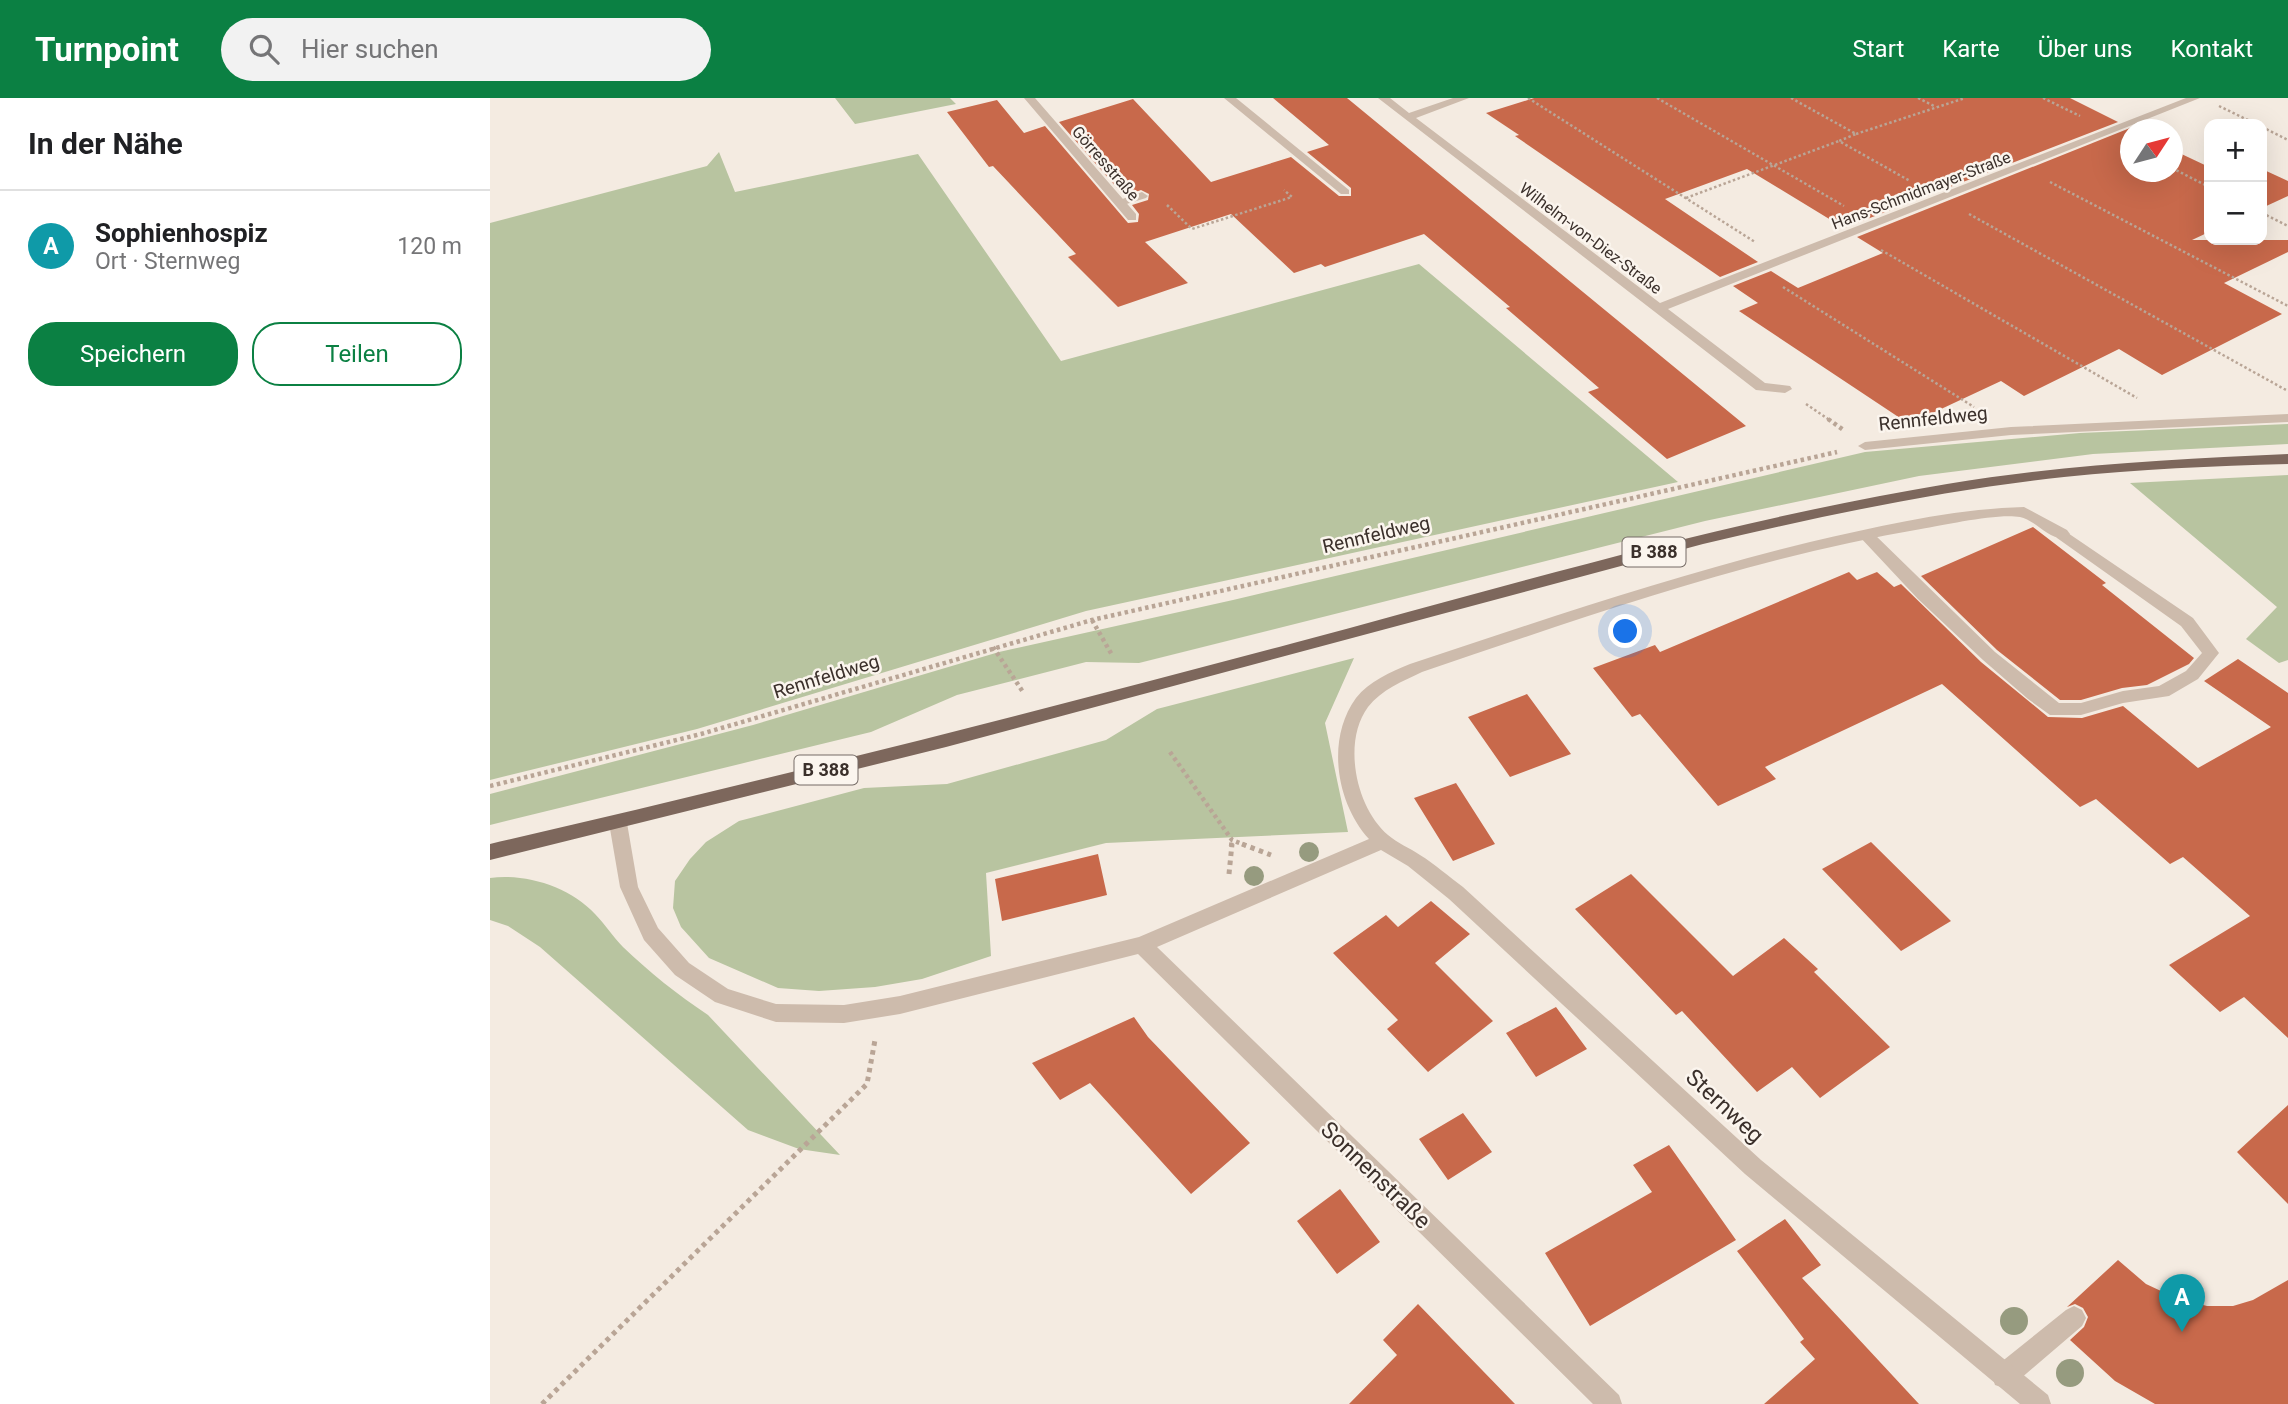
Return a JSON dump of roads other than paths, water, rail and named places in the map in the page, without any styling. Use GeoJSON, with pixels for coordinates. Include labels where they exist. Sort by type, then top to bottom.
{"type":"FeatureCollection","features":[{"type":"Feature","properties":{"kind":"main road","name":"B 388"},"geometry":{"type":"LineString","coordinates":[[490,852],[618,823],[1047,714],[1790,518],[1868,502],[2033,475],[2131,466],[2288,459]]}},
{"type":"Feature","properties":{"kind":"street","name":"Görresstraße"},"geometry":{"type":"LineString","coordinates":[[1029,98],[1132,217]]}},
{"type":"Feature","properties":{"kind":"street"},"geometry":{"type":"LineString","coordinates":[[1229,98],[1345,192]]}},
{"type":"Feature","properties":{"kind":"street","name":"Wilhelm-von-Diez-Straße"},"geometry":{"type":"LineString","coordinates":[[1383,98],[1761,387],[1785,389]]}},
{"type":"Feature","properties":{"kind":"street"},"geometry":{"type":"LineString","coordinates":[[1407,117],[1464,98]]}},
{"type":"Feature","properties":{"kind":"street","name":"Hans-Schmidmayer-Straße"},"geometry":{"type":"LineString","coordinates":[[1657,309],[1877,225],[2194,98]]}},
{"type":"Feature","properties":{"kind":"street"},"geometry":{"type":"LineString","coordinates":[[1120,202],[1142,195]]}},
{"type":"Feature","properties":{"kind":"street","name":"Rennfeldweg"},"geometry":{"type":"LineString","coordinates":[[1866,446],[2011,431],[2288,418]]}},
{"type":"Feature","properties":{"kind":"street"},"geometry":{"type":"LineString","coordinates":[[618,823],[629,887],[651,934],[682,969],[722,996],[776,1013],[844,1014],[880,1008],[1142,945],[1382,841],[1362,817],[1348,773],[1347,734],[1361,704],[1385,682],[1416,668],[1672,583],[1867,536],[1964,517],[2024,512],[2063,534],[2187,622],[2211,653],[2192,675],[2163,692],[2123,697],[2081,709],[2056,710],[2034,695],[1989,656],[1924,596],[1867,536]]}},
{"type":"Feature","properties":{"kind":"street","name":"Sternweg"},"geometry":{"type":"LineString","coordinates":[[1382,841],[1415,861],[1456,892],[1753,1167],[2039,1404]]}},
{"type":"Feature","properties":{"kind":"street","name":"Sonnenstraße"},"geometry":{"type":"LineString","coordinates":[[1142,945],[1611,1404]]}},
{"type":"Feature","properties":{"kind":"street"},"geometry":{"type":"LineString","coordinates":[[2004,1376],[2074,1318]]}},
{"type":"Feature","properties":{"kind":"place","name":"Sophienhospiz"},"geometry":{"type":"Point","coordinates":[2182,1332]}}]}
